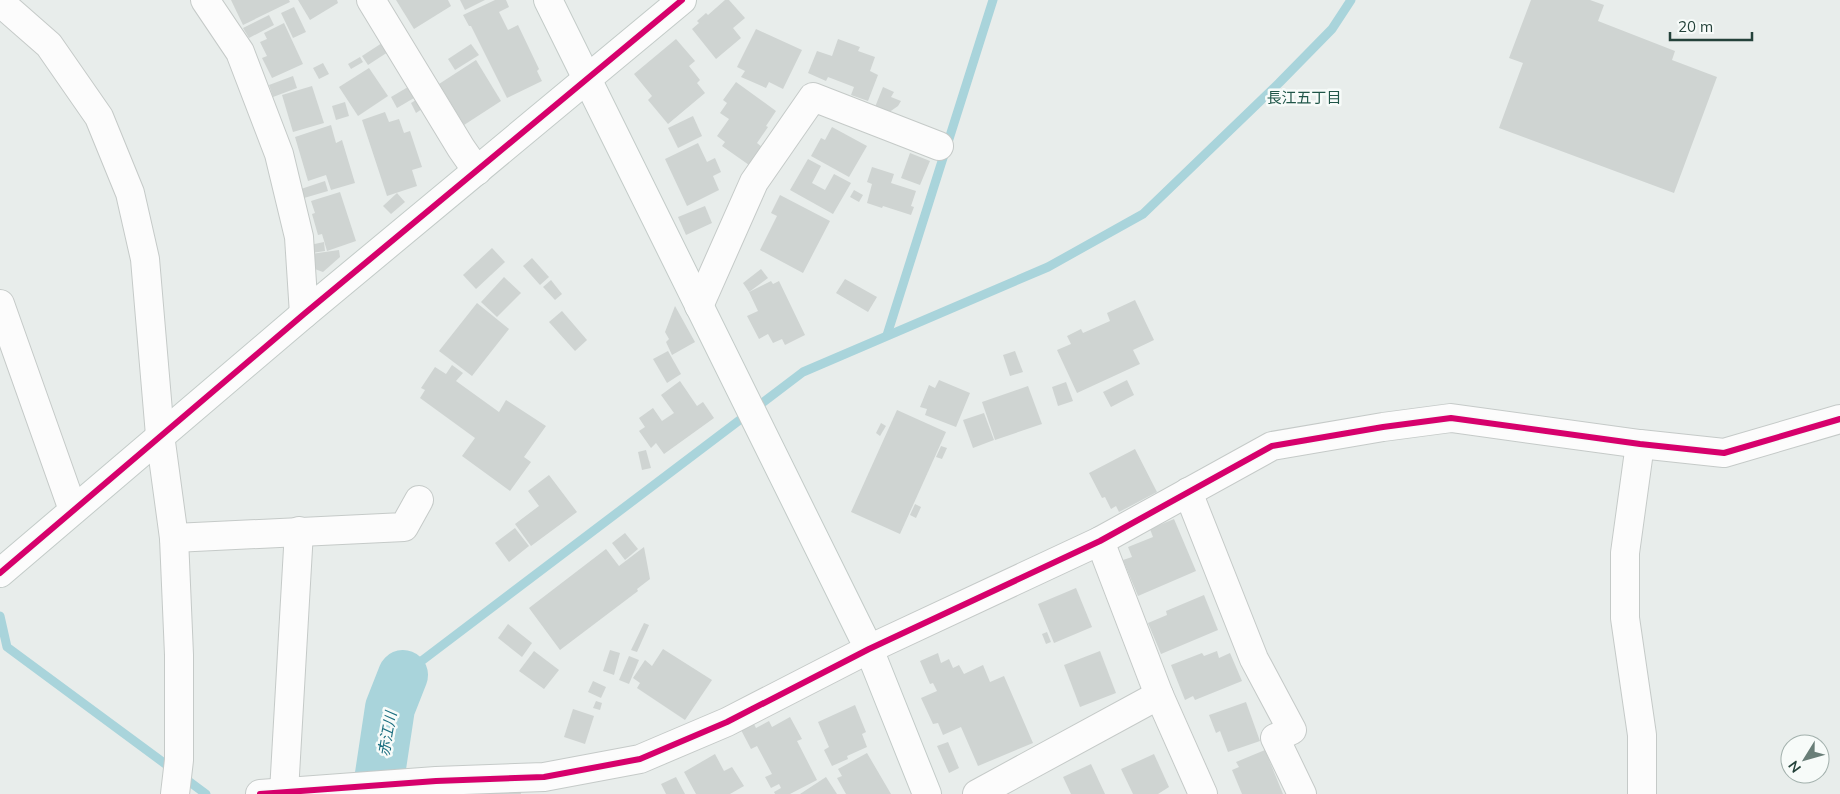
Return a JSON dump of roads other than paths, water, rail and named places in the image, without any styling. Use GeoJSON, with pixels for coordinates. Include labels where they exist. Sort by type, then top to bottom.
{"type":"FeatureCollection","features":[{"type":"Feature","properties":{"kind":"street"},"geometry":{"type":"LineString","coordinates":[[205,0],[240,52],[279,154],[299,237],[304,314]]}},
{"type":"Feature","properties":{"kind":"street"},"geometry":{"type":"LineString","coordinates":[[371,0],[477,171]]}},
{"type":"Feature","properties":{"kind":"street"},"geometry":{"type":"LineString","coordinates":[[548,0],[869,649],[927,794]]}},
{"type":"Feature","properties":{"kind":"street"},"geometry":{"type":"LineString","coordinates":[[0,573],[304,314],[682,0]]}},
{"type":"Feature","properties":{"kind":"street"},"geometry":{"type":"LineString","coordinates":[[0,2],[49,46],[99,117],[130,193],[145,259],[160,436],[174,538],[179,654],[179,750],[175,794]]}},
{"type":"Feature","properties":{"kind":"street"},"geometry":{"type":"LineString","coordinates":[[699,306],[754,182],[813,97],[939,146]]}},
{"type":"Feature","properties":{"kind":"street"},"geometry":{"type":"LineString","coordinates":[[0,304],[73,510]]}},
{"type":"Feature","properties":{"kind":"street"},"geometry":{"type":"LineString","coordinates":[[299,531],[272,793],[437,788],[544,777],[640,759],[727,722],[869,649],[1100,541],[1272,446],[1383,427],[1451,418],[1640,444],[1724,453],[1840,419]]}},
{"type":"Feature","properties":{"kind":"street"},"geometry":{"type":"LineString","coordinates":[[1640,444],[1625,553],[1625,618],[1642,736],[1642,794]]}},
{"type":"Feature","properties":{"kind":"street"},"geometry":{"type":"LineString","coordinates":[[1188,492],[1254,659],[1292,730],[1276,738],[1302,794]]}},
{"type":"Feature","properties":{"kind":"street"},"geometry":{"type":"LineString","coordinates":[[174,538],[404,526],[420,500]]}},
{"type":"Feature","properties":{"kind":"street"},"geometry":{"type":"LineString","coordinates":[[1100,541],[1159,695],[1203,794]]}},
{"type":"Feature","properties":{"kind":"street"},"geometry":{"type":"LineString","coordinates":[[977,794],[1159,695]]}},
{"type":"Feature","properties":{"kind":"waterway"},"geometry":{"type":"LineString","coordinates":[[887,335],[993,0]]}},
{"type":"Feature","properties":{"kind":"waterway"},"geometry":{"type":"LineString","coordinates":[[403,675],[803,372],[1048,267],[1143,214],[1279,83],[1332,29],[1351,0]]}},
{"type":"Feature","properties":{"kind":"waterway"},"geometry":{"type":"LineString","coordinates":[[0,616],[7,647],[206,794]]}},
{"type":"Feature","properties":{"kind":"waterway","name":"赤江川"},"geometry":{"type":"LineString","coordinates":[[377,794],[390,708],[403,675]]}},
{"type":"Feature","properties":{"kind":"district","name":"長江五丁目"},"geometry":{"type":"Point","coordinates":[1304,97]}}]}
